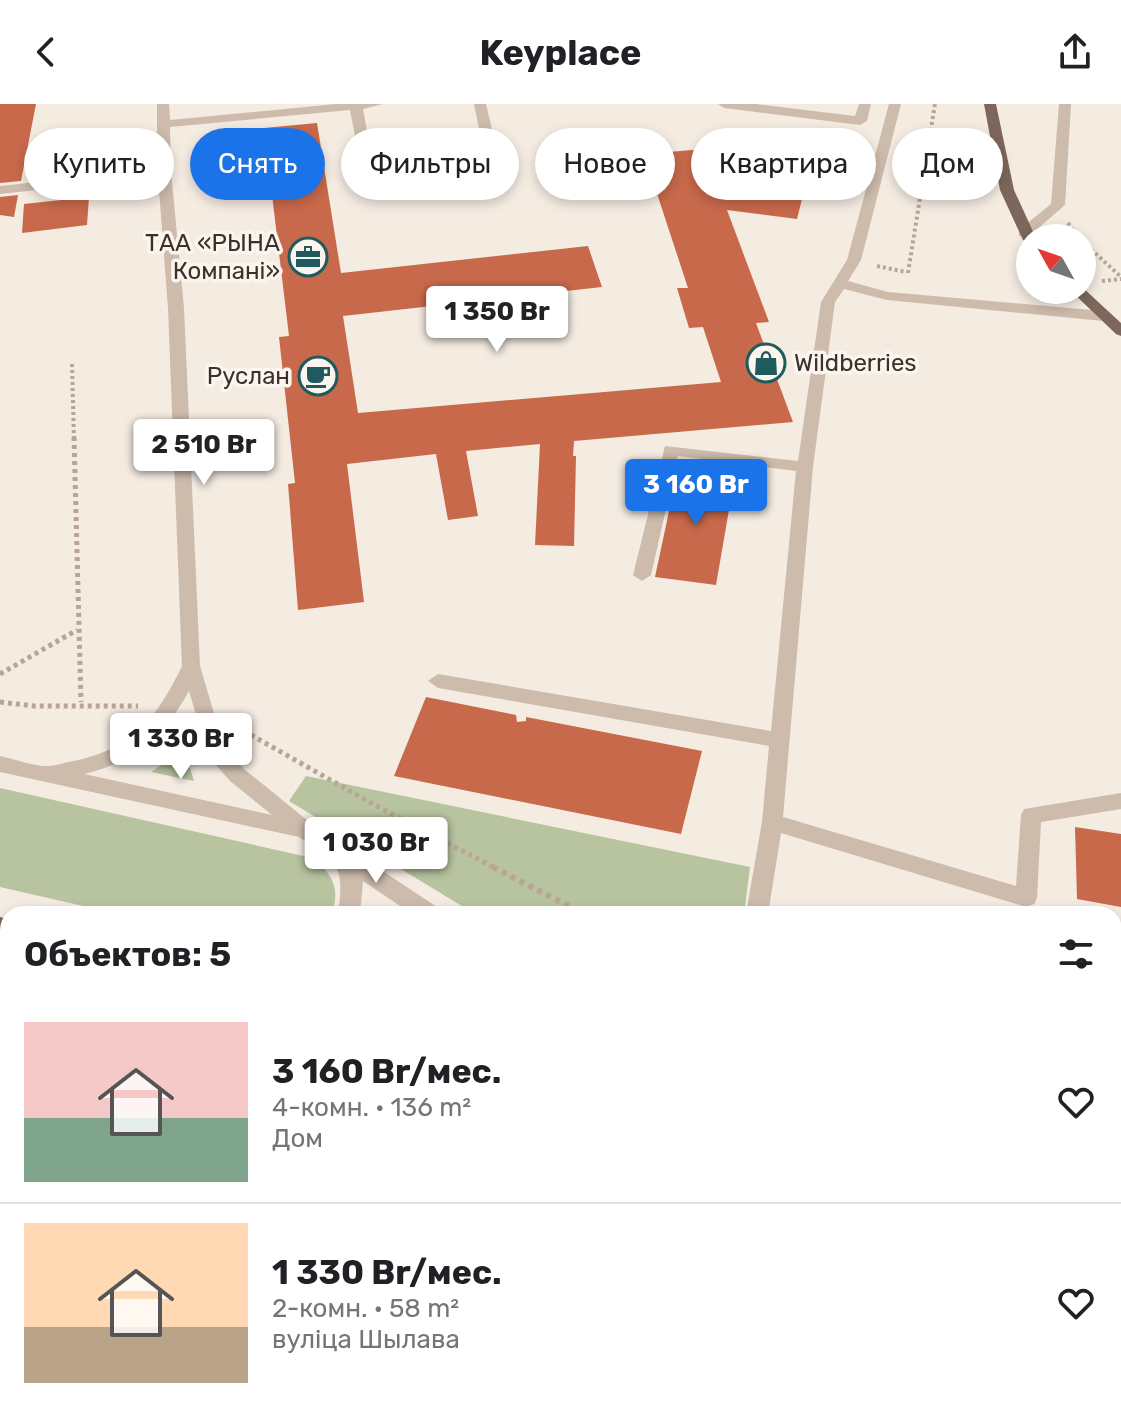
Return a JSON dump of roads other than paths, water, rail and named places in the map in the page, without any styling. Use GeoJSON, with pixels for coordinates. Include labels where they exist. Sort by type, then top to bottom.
{"type":"FeatureCollection","features":[{"type":"Feature","properties":{"kind":"main road"},"geometry":{"type":"LineString","coordinates":[[990,104],[1007,190],[1022,224]]}},
{"type":"Feature","properties":{"kind":"main road"},"geometry":{"type":"LineString","coordinates":[[1091,304],[1121,331]]}},
{"type":"Feature","properties":{"kind":"street"},"geometry":{"type":"LineString","coordinates":[[163,104],[164,128]]}},
{"type":"Feature","properties":{"kind":"street"},"geometry":{"type":"LineString","coordinates":[[164,124],[377,104]]}},
{"type":"Feature","properties":{"kind":"street"},"geometry":{"type":"LineString","coordinates":[[356,106],[370,185],[496,176],[480,104]]}},
{"type":"Feature","properties":{"kind":"street"},"geometry":{"type":"LineString","coordinates":[[724,104],[860,121],[865,104]]}},
{"type":"Feature","properties":{"kind":"street"},"geometry":{"type":"LineString","coordinates":[[758,906],[772,822],[805,467],[828,302],[854,260],[895,104]]}},
{"type":"Feature","properties":{"kind":"street"},"geometry":{"type":"LineString","coordinates":[[1039,224],[1058,205],[1065,104]]}},
{"type":"Feature","properties":{"kind":"street"},"geometry":{"type":"LineString","coordinates":[[0,190],[24,187]]}},
{"type":"Feature","properties":{"kind":"street"},"geometry":{"type":"LineString","coordinates":[[166,200],[176,308],[191,666],[215,750],[237,775],[306,831],[417,906]]}},
{"type":"Feature","properties":{"kind":"street"},"geometry":{"type":"LineString","coordinates":[[839,283],[887,296],[1103,316]]}},
{"type":"Feature","properties":{"kind":"street"},"geometry":{"type":"LineString","coordinates":[[642,575],[671,450],[805,467]]}},
{"type":"Feature","properties":{"kind":"street"},"geometry":{"type":"LineString","coordinates":[[47,775],[122,754],[151,731],[169,709],[191,666]]}},
{"type":"Feature","properties":{"kind":"street"},"geometry":{"type":"LineString","coordinates":[[438,681],[778,740]]}},
{"type":"Feature","properties":{"kind":"street"},"geometry":{"type":"LineString","coordinates":[[0,764],[306,831]]}},
{"type":"Feature","properties":{"kind":"street"},"geometry":{"type":"LineString","coordinates":[[772,822],[1026,898],[1031,815],[1121,801]]}},
{"type":"Feature","properties":{"kind":"street"},"geometry":{"type":"LineString","coordinates":[[342,854],[353,883],[350,906]]}},
{"type":"Feature","properties":{"kind":"place","name":"ТАА «РЫНА Компані»"},"geometry":{"type":"Point","coordinates":[308,257]}},
{"type":"Feature","properties":{"kind":"place","name":"Wildberries"},"geometry":{"type":"Point","coordinates":[766,363]}},
{"type":"Feature","properties":{"kind":"place","name":"Руслан"},"geometry":{"type":"Point","coordinates":[318,376]}}]}
